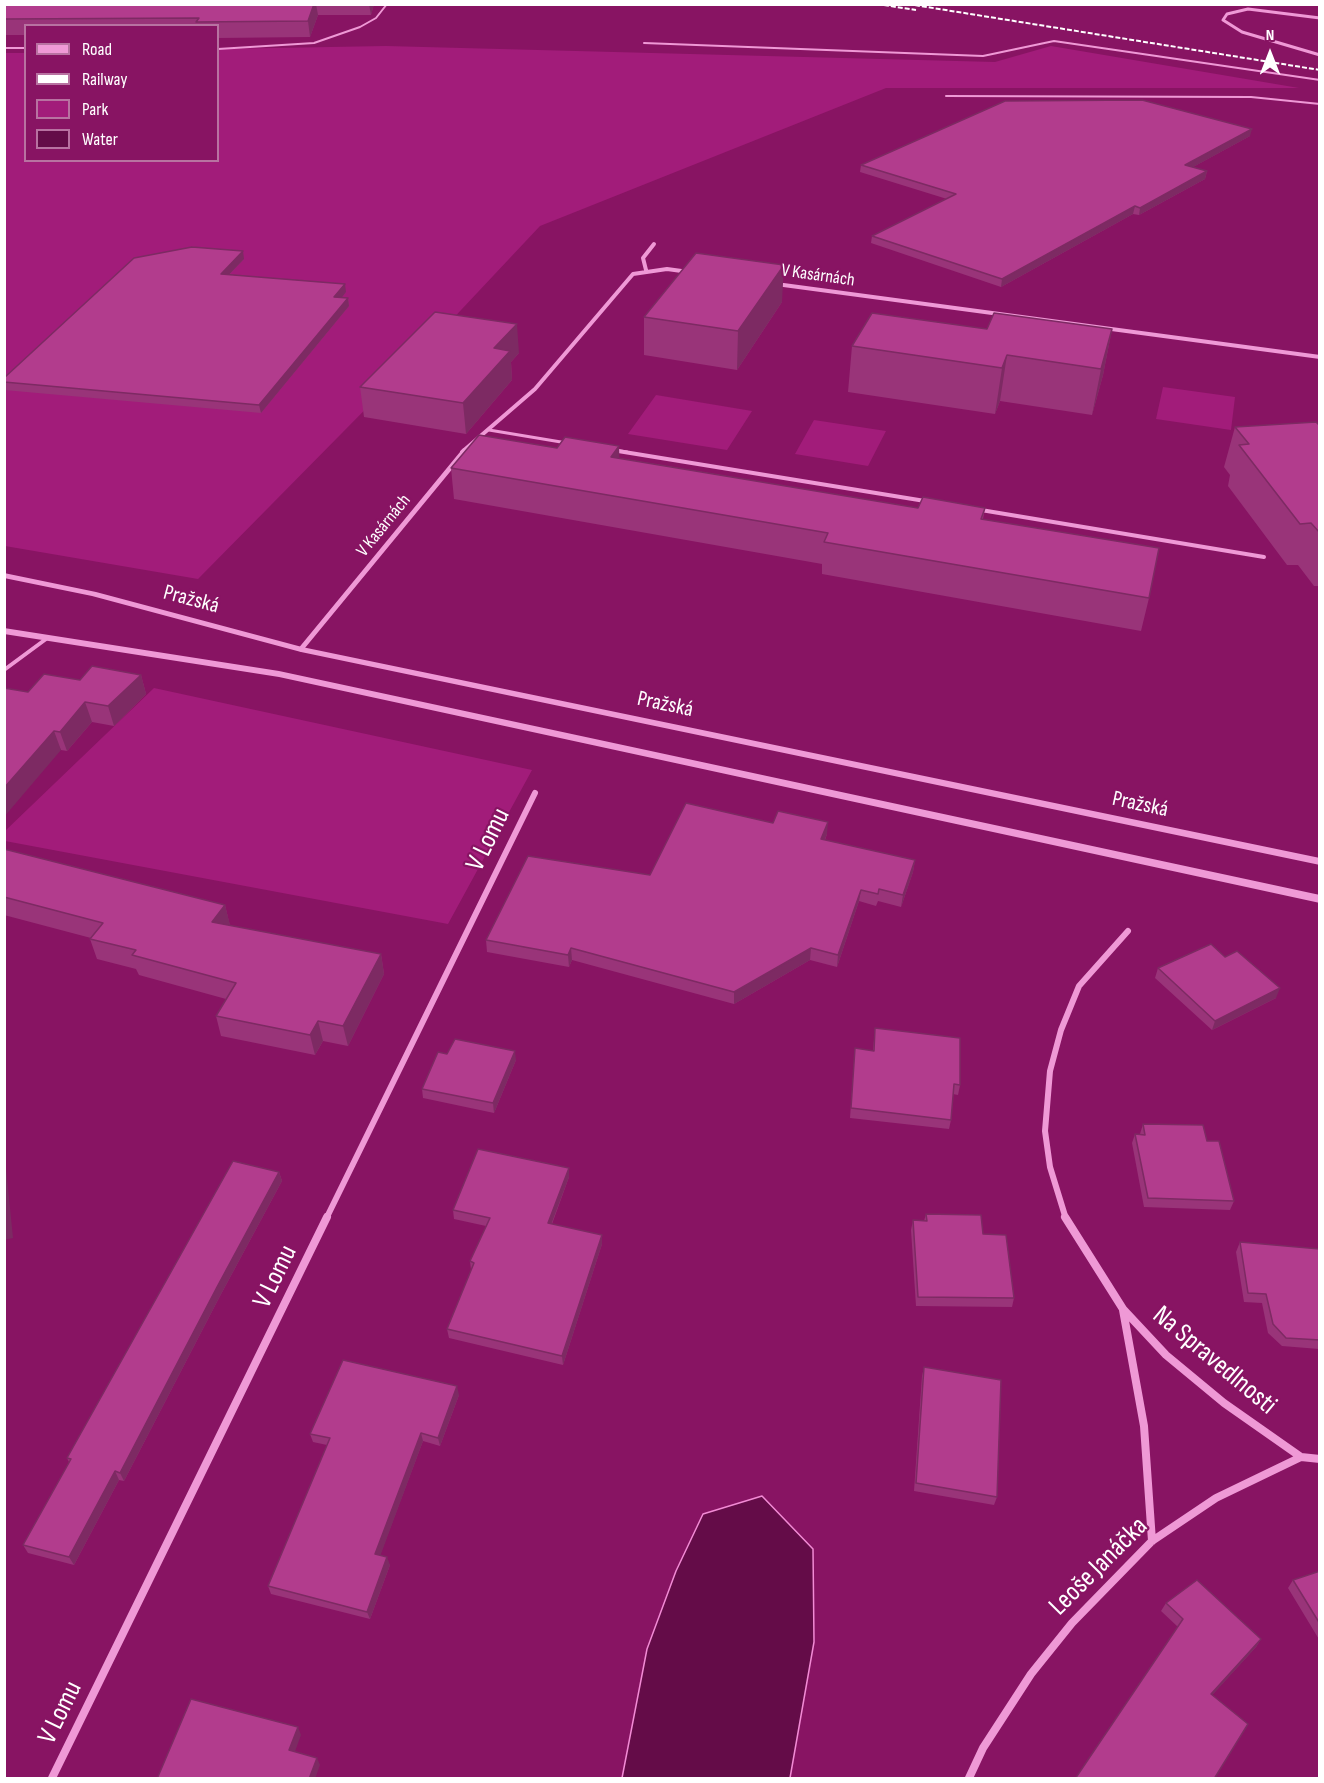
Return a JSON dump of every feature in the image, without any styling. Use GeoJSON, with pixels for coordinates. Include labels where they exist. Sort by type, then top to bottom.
{"type":"FeatureCollection","features":[{"type":"Feature","properties":{"kind":"street"},"geometry":{"type":"LineString","coordinates":[[1320,18],[1248,9],[1227,14],[1223,20],[1242,32],[1320,55]]}},
{"type":"Feature","properties":{"kind":"street"},"geometry":{"type":"LineString","coordinates":[[654,244],[643,258],[645,270],[690,272]]}},
{"type":"Feature","properties":{"kind":"street","name":"V Kasárnách"},"geometry":{"type":"LineString","coordinates":[[301,649],[459,455],[548,375],[633,274],[645,270]]}},
{"type":"Feature","properties":{"kind":"street","name":"V Kasárnách"},"geometry":{"type":"LineString","coordinates":[[771,283],[1320,357]]}},
{"type":"Feature","properties":{"kind":"street","name":"Pražská"},"geometry":{"type":"LineString","coordinates":[[4,575],[93,594],[301,649],[1320,862]]}},
{"type":"Feature","properties":{"kind":"street"},"geometry":{"type":"LineString","coordinates":[[4,631],[279,674],[1320,899]]}},
{"type":"Feature","properties":{"kind":"street","name":"V Lomu"},"geometry":{"type":"LineString","coordinates":[[52,1779],[535,793]]}},
{"type":"Feature","properties":{"kind":"street","name":"Na Spravedlnosti"},"geometry":{"type":"LineString","coordinates":[[1128,931],[1079,986],[1061,1030],[1050,1071],[1045,1131],[1050,1167],[1065,1217],[1123,1309],[1166,1355],[1208,1389],[1301,1457]]}},
{"type":"Feature","properties":{"kind":"street"},"geometry":{"type":"LineString","coordinates":[[1123,1309],[1144,1426],[1152,1541]]}},
{"type":"Feature","properties":{"kind":"street","name":"Leoše Janáčka"},"geometry":{"type":"LineString","coordinates":[[969,1779],[983,1748],[1031,1674],[1072,1623],[1152,1541],[1216,1498],[1301,1457],[1320,1458]]}},
{"type":"Feature","properties":{"kind":"lane"},"geometry":{"type":"LineString","coordinates":[[219,49],[314,43],[360,27],[376,18],[387,4]]}},
{"type":"Feature","properties":{"kind":"lane"},"geometry":{"type":"LineString","coordinates":[[644,43],[983,56],[1054,41],[1320,80]]}},
{"type":"Feature","properties":{"kind":"lane"},"geometry":{"type":"LineString","coordinates":[[4,48],[24,48]]}},
{"type":"Feature","properties":{"kind":"lane"},"geometry":{"type":"LineString","coordinates":[[946,96],[1251,97],[1320,104]]}},
{"type":"Feature","properties":{"kind":"lane"},"geometry":{"type":"LineString","coordinates":[[489,430],[573,444]]}},
{"type":"Feature","properties":{"kind":"lane"},"geometry":{"type":"LineString","coordinates":[[607,449],[930,502]]}},
{"type":"Feature","properties":{"kind":"lane"},"geometry":{"type":"LineString","coordinates":[[977,510],[1264,557]]}},
{"type":"Feature","properties":{"kind":"lane"},"geometry":{"type":"LineString","coordinates":[[4,669],[46,639]]}},
{"type":"Feature","properties":{"kind":"green space"},"geometry":{"type":"Polygon","coordinates":[[[386,46],[995,62],[1051,46],[1299,88],[886,88],[540,226],[415,359],[198,579],[5,546],[4,53],[24,53],[24,162],[219,162],[219,49],[386,46]]]}},
{"type":"Feature","properties":{"kind":"green space"},"geometry":{"type":"Polygon","coordinates":[[[1163,387],[1235,397],[1231,430],[1156,419],[1163,387]]]}},
{"type":"Feature","properties":{"kind":"green space"},"geometry":{"type":"Polygon","coordinates":[[[656,395],[752,411],[727,450],[628,434],[656,395]]]}},
{"type":"Feature","properties":{"kind":"green space"},"geometry":{"type":"Polygon","coordinates":[[[814,420],[886,431],[868,466],[795,454],[814,420]]]}},
{"type":"Feature","properties":{"kind":"green space"},"geometry":{"type":"Polygon","coordinates":[[[154,688],[532,770],[448,924],[5,841],[5,831],[154,688]]]}},
{"type":"Feature","properties":{"kind":"water"},"geometry":{"type":"Polygon","coordinates":[[[762,1496],[813,1549],[814,1642],[790,1778],[622,1778],[647,1649],[676,1571],[703,1514],[762,1496]]]}},
{"type":"Feature","properties":{"kind":"building"},"geometry":{"type":"Polygon","coordinates":[[[4,4],[314,4],[308,21],[196,22],[199,18],[4,19],[4,4]]]}},
{"type":"Feature","properties":{"kind":"building"},"geometry":{"type":"Polygon","coordinates":[[[1142,100],[1252,129],[1185,165],[1207,171],[1140,208],[1135,206],[1002,279],[872,236],[956,194],[861,165],[1005,101],[1142,100]]]}},
{"type":"Feature","properties":{"kind":"building"},"geometry":{"type":"Polygon","coordinates":[[[192,247],[243,251],[221,274],[345,284],[334,297],[348,298],[259,405],[4,382],[4,378],[134,258],[192,247]]]}},
{"type":"Feature","properties":{"kind":"building"},"geometry":{"type":"Polygon","coordinates":[[[696,253],[784,265],[738,331],[644,317],[696,253]]]}},
{"type":"Feature","properties":{"kind":"building"},"geometry":{"type":"Polygon","coordinates":[[[435,312],[517,324],[494,348],[510,351],[463,403],[360,387],[435,312]]]}},
{"type":"Feature","properties":{"kind":"building"},"geometry":{"type":"Polygon","coordinates":[[[872,313],[987,329],[994,313],[1112,329],[1101,369],[1007,355],[1002,368],[852,346],[872,313]]]}},
{"type":"Feature","properties":{"kind":"building"},"geometry":{"type":"Polygon","coordinates":[[[1316,422],[1320,426],[1320,533],[1311,523],[1300,524],[1239,445],[1249,444],[1235,427],[1316,422]]]}},
{"type":"Feature","properties":{"kind":"building"},"geometry":{"type":"Polygon","coordinates":[[[479,435],[557,448],[565,437],[619,446],[611,457],[918,508],[923,497],[985,508],[981,519],[1159,548],[1149,598],[824,542],[828,533],[451,468],[479,435]]]}},
{"type":"Feature","properties":{"kind":"building"},"geometry":{"type":"Polygon","coordinates":[[[92,666],[141,675],[108,706],[85,702],[60,732],[54,731],[4,788],[4,688],[28,692],[44,674],[80,680],[92,666]]]}},
{"type":"Feature","properties":{"kind":"building"},"geometry":{"type":"Polygon","coordinates":[[[686,803],[773,823],[778,811],[828,822],[821,839],[915,860],[903,895],[879,889],[878,894],[861,890],[838,955],[811,948],[734,992],[571,948],[568,955],[486,940],[528,856],[650,875],[686,803]]]}},
{"type":"Feature","properties":{"kind":"building"},"geometry":{"type":"Polygon","coordinates":[[[4,849],[225,905],[212,922],[381,954],[343,1026],[318,1021],[310,1035],[216,1016],[236,983],[132,955],[136,950],[90,939],[103,923],[4,897],[4,849]]]}},
{"type":"Feature","properties":{"kind":"building"},"geometry":{"type":"Polygon","coordinates":[[[1211,944],[1225,957],[1237,951],[1280,988],[1215,1021],[1158,968],[1211,944]]]}},
{"type":"Feature","properties":{"kind":"building"},"geometry":{"type":"Polygon","coordinates":[[[875,1028],[960,1038],[960,1085],[954,1084],[951,1120],[851,1108],[855,1048],[874,1051],[875,1028]]]}},
{"type":"Feature","properties":{"kind":"building"},"geometry":{"type":"Polygon","coordinates":[[[455,1039],[515,1051],[493,1103],[422,1089],[438,1052],[447,1054],[455,1039]]]}},
{"type":"Feature","properties":{"kind":"building"},"geometry":{"type":"Polygon","coordinates":[[[1143,1124],[1203,1125],[1207,1141],[1219,1141],[1234,1201],[1148,1198],[1135,1134],[1145,1135],[1143,1124]]]}},
{"type":"Feature","properties":{"kind":"building"},"geometry":{"type":"Polygon","coordinates":[[[478,1149],[569,1168],[548,1223],[602,1235],[562,1356],[447,1329],[474,1263],[470,1261],[490,1218],[453,1210],[478,1149]]]}},
{"type":"Feature","properties":{"kind":"building"},"geometry":{"type":"Polygon","coordinates":[[[233,1161],[279,1172],[120,1473],[115,1471],[69,1557],[23,1545],[71,1459],[67,1458],[233,1161]]]}},
{"type":"Feature","properties":{"kind":"building"},"geometry":{"type":"Polygon","coordinates":[[[926,1214],[981,1215],[983,1234],[1006,1235],[1014,1298],[918,1297],[913,1220],[927,1221],[926,1214]]]}},
{"type":"Feature","properties":{"kind":"building"},"geometry":{"type":"Polygon","coordinates":[[[1240,1242],[1320,1249],[1320,1340],[1286,1338],[1273,1324],[1266,1294],[1248,1293],[1240,1242]]]}},
{"type":"Feature","properties":{"kind":"building"},"geometry":{"type":"Polygon","coordinates":[[[343,1360],[457,1386],[438,1438],[421,1433],[375,1554],[387,1557],[367,1612],[268,1586],[330,1438],[310,1434],[343,1360]]]}},
{"type":"Feature","properties":{"kind":"building"},"geometry":{"type":"Polygon","coordinates":[[[924,1367],[1001,1380],[997,1497],[916,1483],[924,1367]]]}},
{"type":"Feature","properties":{"kind":"building"},"geometry":{"type":"Polygon","coordinates":[[[1320,1571],[1320,1624],[1293,1580],[1320,1571]]]}},
{"type":"Feature","properties":{"kind":"building"},"geometry":{"type":"Polygon","coordinates":[[[1197,1580],[1261,1639],[1211,1694],[1248,1724],[1214,1779],[1075,1779],[1183,1619],[1166,1603],[1197,1580]]]}},
{"type":"Feature","properties":{"kind":"building"},"geometry":{"type":"Polygon","coordinates":[[[191,1699],[298,1727],[289,1750],[317,1758],[309,1779],[157,1779],[191,1699]]]}},
{"type":"Feature","properties":{"kind":"railway"},"geometry":{"type":"LineString","coordinates":[[877,4],[916,10]]}},
{"type":"Feature","properties":{"kind":"railway"},"geometry":{"type":"LineString","coordinates":[[908,4],[1320,70]]}}]}
